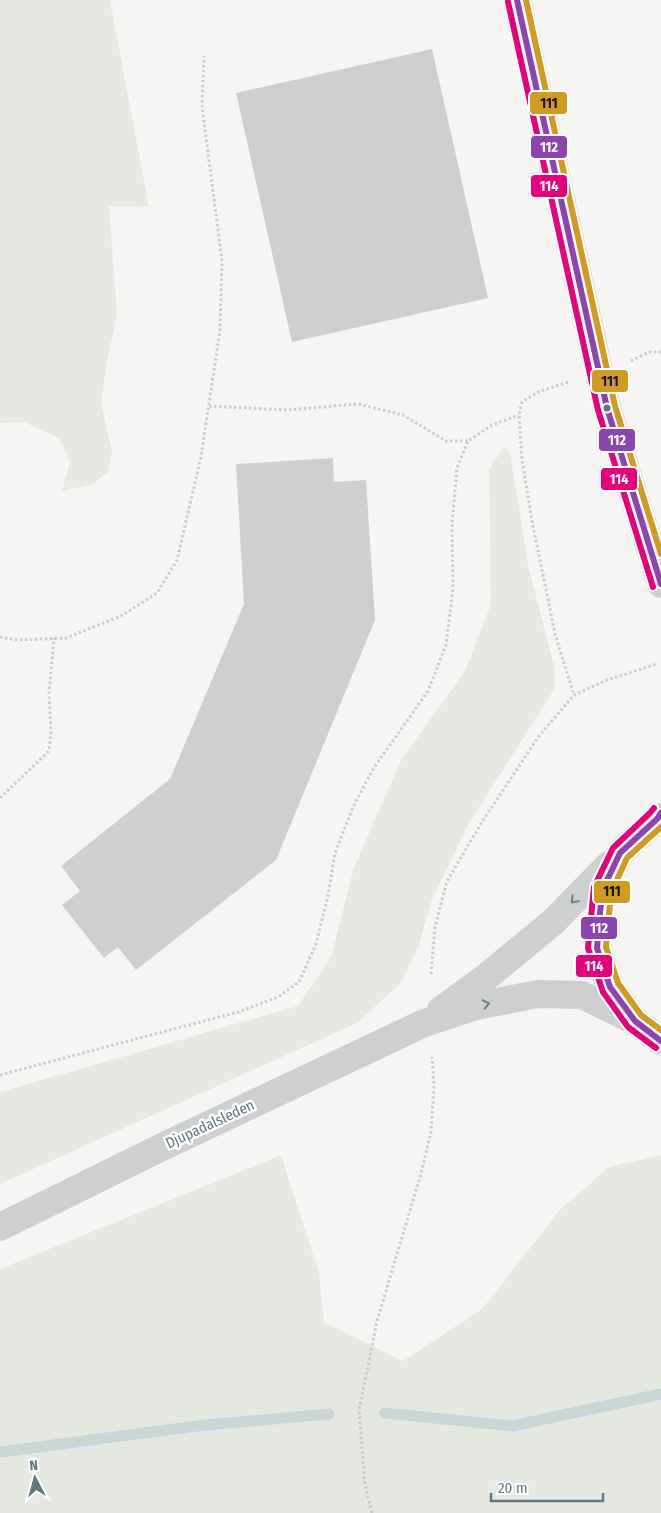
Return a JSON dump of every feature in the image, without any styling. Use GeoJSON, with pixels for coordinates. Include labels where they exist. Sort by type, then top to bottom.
{"type":"FeatureCollection","features":[{"type":"Feature","properties":{"kind":"street"},"geometry":{"type":"LineString","coordinates":[[517,0],[607,408],[661,584]]}},
{"type":"Feature","properties":{"kind":"street","name":"Djupadalsleden"},"geometry":{"type":"LineString","coordinates":[[422,1024],[484,978],[554,922],[620,853],[660,816]]}},
{"type":"Feature","properties":{"kind":"street"},"geometry":{"type":"LineString","coordinates":[[620,853],[602,891],[597,948],[610,987],[635,1021],[661,1041]]}},
{"type":"Feature","properties":{"kind":"street","name":"Djupadalsleden"},"geometry":{"type":"LineString","coordinates":[[0,1227],[160,1148],[422,1024],[476,1006],[538,994],[582,995],[635,1021]]}},
{"type":"Feature","properties":{"kind":"path"},"geometry":{"type":"LineString","coordinates":[[0,637],[18,640],[66,638],[121,616],[157,593],[177,560],[201,457],[220,330],[222,261],[202,106],[204,56]]}},
{"type":"Feature","properties":{"kind":"path"},"geometry":{"type":"LineString","coordinates":[[574,696],[556,634],[532,521],[522,459],[519,414],[522,402],[538,392],[622,365],[649,352],[661,352]]}},
{"type":"Feature","properties":{"kind":"path"},"geometry":{"type":"LineString","coordinates":[[208,406],[287,410],[358,404],[403,415],[446,441],[468,441],[492,425],[519,414]]}},
{"type":"Feature","properties":{"kind":"path"},"geometry":{"type":"LineString","coordinates":[[0,1075],[238,1012],[278,997],[299,982],[316,944],[328,896],[335,853],[353,807],[373,769],[428,691],[446,645],[453,588],[452,524],[457,468],[468,441]]}},
{"type":"Feature","properties":{"kind":"path"},"geometry":{"type":"LineString","coordinates":[[0,798],[48,751],[51,732],[49,693],[54,638]]}},
{"type":"Feature","properties":{"kind":"path"},"geometry":{"type":"LineString","coordinates":[[430,981],[435,927],[447,880],[482,822],[539,736],[574,696],[607,680],[657,664]]}},
{"type":"Feature","properties":{"kind":"path"},"geometry":{"type":"LineString","coordinates":[[372,1513],[365,1485],[359,1410],[377,1321],[420,1177],[431,1132],[434,1086],[432,1053]]}},
{"type":"Feature","properties":{"kind":"shaded area"},"geometry":{"type":"Polygon","coordinates":[[[0,0],[110,0],[149,207],[109,206],[117,314],[101,403],[112,452],[108,472],[93,484],[62,491],[70,462],[59,438],[24,422],[0,423],[0,0]]]}},
{"type":"Feature","properties":{"kind":"shaded area"},"geometry":{"type":"Polygon","coordinates":[[[504,447],[510,452],[529,569],[555,669],[555,688],[469,823],[431,902],[419,945],[401,983],[357,1023],[0,1184],[0,1092],[298,1006],[331,957],[353,870],[401,760],[465,671],[491,604],[489,469],[504,447]]]}},
{"type":"Feature","properties":{"kind":"shaded area"},"geometry":{"type":"Polygon","coordinates":[[[281,1155],[319,1273],[324,1322],[403,1361],[482,1309],[560,1210],[609,1167],[661,1155],[661,1513],[0,1513],[0,1269],[281,1155]]]}},
{"type":"Feature","properties":{"kind":"building"},"geometry":{"type":"Polygon","coordinates":[[[432,49],[488,298],[292,342],[236,93],[432,49]]]}},
{"type":"Feature","properties":{"kind":"building"},"geometry":{"type":"Polygon","coordinates":[[[333,458],[334,482],[366,480],[375,620],[276,860],[136,970],[118,947],[104,958],[62,905],[80,891],[61,866],[170,779],[244,604],[236,464],[333,458]]]}},
{"type":"Feature","properties":{"kind":"waterway"},"geometry":{"type":"LineString","coordinates":[[385,1413],[512,1426],[661,1394]]}},
{"type":"Feature","properties":{"kind":"waterway"},"geometry":{"type":"LineString","coordinates":[[0,1452],[205,1425],[329,1414]]}},
{"type":"Feature","properties":{"kind":"transit line","name":"112"},"geometry":{"type":"LineString","coordinates":[[517,0],[607,408],[661,584]]}},
{"type":"Feature","properties":{"kind":"transit line","name":"111"},"geometry":{"type":"LineString","coordinates":[[526,0],[615,406],[661,554]]}},
{"type":"Feature","properties":{"kind":"transit line","name":"114"},"geometry":{"type":"LineString","coordinates":[[508,2],[598,410],[653,587]]}},
{"type":"Feature","properties":{"kind":"transit line","name":"114"},"geometry":{"type":"LineString","coordinates":[[654,808],[613,848],[594,887],[588,948],[603,992],[628,1027],[656,1048]]}},
{"type":"Feature","properties":{"kind":"transit line","name":"112"},"geometry":{"type":"LineString","coordinates":[[661,813],[657,819],[620,853],[602,891],[597,948],[610,987],[635,1021],[661,1041]]}},
{"type":"Feature","properties":{"kind":"transit line","name":"111"},"geometry":{"type":"LineString","coordinates":[[661,827],[627,858],[611,893],[606,947],[618,983],[641,1015],[661,1030]]}}]}
